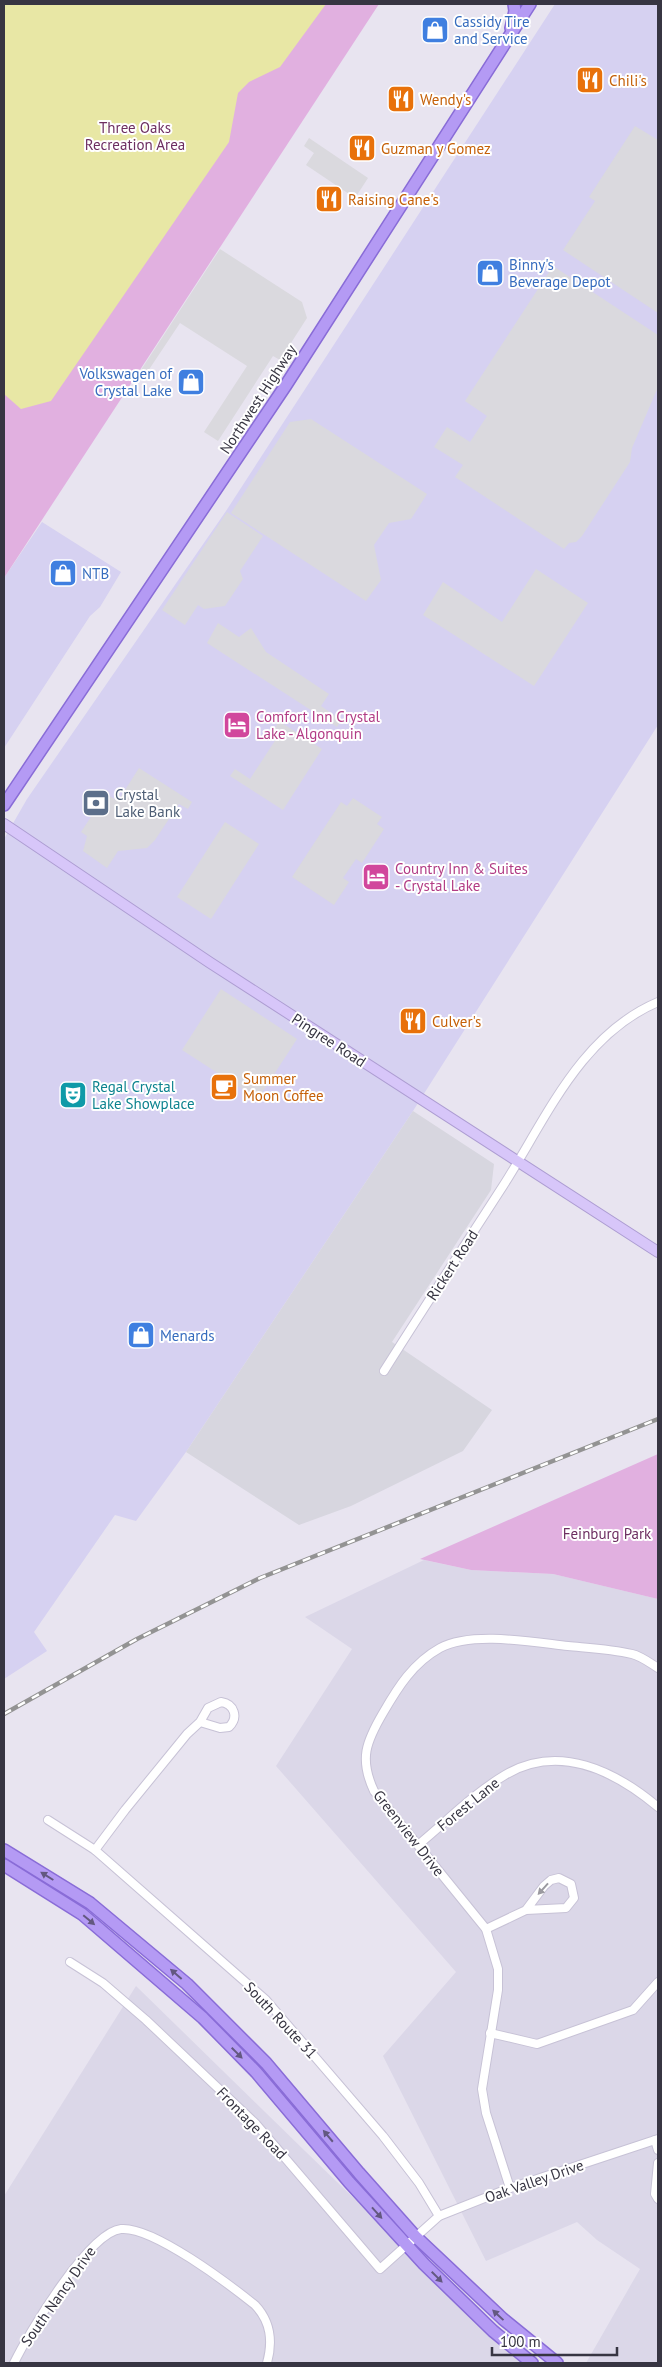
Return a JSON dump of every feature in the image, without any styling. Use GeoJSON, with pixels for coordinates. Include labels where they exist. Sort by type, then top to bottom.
{"type":"FeatureCollection","features":[{"type":"Feature","properties":{"kind":"main road"},"geometry":{"type":"LineString","coordinates":[[509,37],[515,10],[514,4]]}},
{"type":"Feature","properties":{"kind":"main road","name":"Northwest Highway"},"geometry":{"type":"LineString","coordinates":[[4,805],[281,393],[530,4]]}},
{"type":"Feature","properties":{"kind":"main road"},"geometry":{"type":"LineString","coordinates":[[4,1850],[90,1903],[187,1984],[266,2063],[359,2173],[416,2236],[503,2319],[557,2363]]}},
{"type":"Feature","properties":{"kind":"main road"},"geometry":{"type":"LineString","coordinates":[[4,1865],[82,1914],[203,2018],[256,2072],[349,2182],[406,2244],[469,2309],[532,2363]]}},
{"type":"Feature","properties":{"kind":"street","name":"Pingree Road"},"geometry":{"type":"LineString","coordinates":[[4,824],[217,967],[519,1160],[658,1252]]}},
{"type":"Feature","properties":{"kind":"street","name":"Rickert Road"},"geometry":{"type":"LineString","coordinates":[[384,1371],[562,1090],[597,1043],[618,1024],[643,1008],[658,1002]]}},
{"type":"Feature","properties":{"kind":"street","name":"Greenview Drive"},"geometry":{"type":"LineString","coordinates":[[510,2188],[486,2113],[482,2089],[498,1990],[498,1969],[486,1929],[374,1791],[367,1775],[366,1745],[376,1724],[407,1674],[423,1659],[442,1647],[485,1639],[633,1654],[658,1668]]}},
{"type":"Feature","properties":{"kind":"street"},"geometry":{"type":"LineString","coordinates":[[95,1850],[187,1734],[200,1722],[208,1708],[216,1702],[228,1704],[234,1711],[234,1721],[229,1727],[220,1728],[200,1722]]}},
{"type":"Feature","properties":{"kind":"street","name":"Forest Lane"},"geometry":{"type":"LineString","coordinates":[[418,1845],[484,1789],[506,1774],[546,1761],[580,1764],[608,1773],[633,1786],[658,1807]]}},
{"type":"Feature","properties":{"kind":"street","name":"South Route 31"},"geometry":{"type":"LineString","coordinates":[[48,1820],[95,1850],[266,2000],[383,2136],[419,2183],[439,2216]]}},
{"type":"Feature","properties":{"kind":"street"},"geometry":{"type":"LineString","coordinates":[[486,1929],[526,1910],[566,1908],[574,1898],[571,1884],[559,1878],[551,1880],[526,1910]]}},
{"type":"Feature","properties":{"kind":"street","name":"Frontage Road"},"geometry":{"type":"LineString","coordinates":[[70,1962],[102,1983],[146,2020],[256,2124],[380,2269],[416,2236]]}},
{"type":"Feature","properties":{"kind":"street"},"geometry":{"type":"LineString","coordinates":[[490,2033],[537,2044],[634,2010],[658,1982]]}},
{"type":"Feature","properties":{"kind":"street"},"geometry":{"type":"LineString","coordinates":[[657,2139],[658,2150]]}},
{"type":"Feature","properties":{"kind":"street","name":"Oak Valley Drive"},"geometry":{"type":"LineString","coordinates":[[416,2236],[439,2216],[510,2188],[657,2139]]}},
{"type":"Feature","properties":{"kind":"street"},"geometry":{"type":"LineString","coordinates":[[658,2163],[655,2194],[658,2199]]}},
{"type":"Feature","properties":{"kind":"street","name":"South Nancy Drive"},"geometry":{"type":"LineString","coordinates":[[14,2363],[35,2327],[84,2256],[107,2234],[121,2229],[139,2231],[166,2244],[238,2291],[265,2316],[270,2330],[270,2351],[267,2363]]}},
{"type":"Feature","properties":{"kind":"shaded area","name":"Three Oaks Recreation Area"},"geometry":{"type":"Polygon","coordinates":[[[4,4],[326,4],[280,67],[249,82],[238,93],[229,142],[51,401],[21,409],[4,394],[4,4]]]}},
{"type":"Feature","properties":{"kind":"shaded area"},"geometry":{"type":"Polygon","coordinates":[[[555,4],[658,4],[658,725],[413,1111],[186,1452],[136,1521],[115,1515],[34,1632],[47,1651],[4,1679],[4,839],[27,799],[226,511],[555,4]]]}},
{"type":"Feature","properties":{"kind":"shaded area"},"geometry":{"type":"Polygon","coordinates":[[[635,126],[658,140],[658,313],[563,250],[595,201],[589,197],[635,126]]]}},
{"type":"Feature","properties":{"kind":"shaded area"},"geometry":{"type":"Polygon","coordinates":[[[309,138],[368,178],[355,198],[306,165],[314,153],[304,146],[309,138]]]}},
{"type":"Feature","properties":{"kind":"shaded area"},"geometry":{"type":"Polygon","coordinates":[[[220,249],[302,302],[307,318],[280,360],[273,356],[218,441],[204,432],[247,366],[180,323],[144,377],[139,373],[220,249]]]}},
{"type":"Feature","properties":{"kind":"shaded area"},"geometry":{"type":"Polygon","coordinates":[[[553,266],[658,335],[658,387],[632,448],[630,462],[582,536],[576,542],[569,543],[564,549],[455,477],[463,465],[434,447],[447,427],[470,442],[487,416],[465,401],[553,266]]]}},
{"type":"Feature","properties":{"kind":"shaded area"},"geometry":{"type":"Polygon","coordinates":[[[311,419],[427,494],[411,519],[389,523],[374,545],[381,580],[366,601],[231,513],[290,422],[311,419]]]}},
{"type":"Feature","properties":{"kind":"shaded area"},"geometry":{"type":"Polygon","coordinates":[[[227,512],[263,536],[240,571],[243,579],[225,606],[204,609],[198,605],[185,625],[162,610],[227,512]]]}},
{"type":"Feature","properties":{"kind":"shaded area"},"geometry":{"type":"Polygon","coordinates":[[[42,522],[121,572],[100,607],[90,616],[4,748],[4,578],[42,522]]]}},
{"type":"Feature","properties":{"kind":"shaded area"},"geometry":{"type":"Polygon","coordinates":[[[536,569],[588,603],[534,686],[423,615],[443,582],[502,622],[536,569]]]}},
{"type":"Feature","properties":{"kind":"shaded area"},"geometry":{"type":"Polygon","coordinates":[[[218,623],[239,637],[251,628],[266,652],[329,694],[321,706],[341,720],[337,727],[207,643],[218,623]]]}},
{"type":"Feature","properties":{"kind":"shaded area"},"geometry":{"type":"Polygon","coordinates":[[[279,721],[322,749],[283,810],[230,776],[235,769],[250,779],[280,733],[274,729],[279,721]]]}},
{"type":"Feature","properties":{"kind":"shaded area"},"geometry":{"type":"Polygon","coordinates":[[[139,768],[192,802],[188,809],[179,804],[155,840],[147,848],[118,851],[107,868],[83,851],[87,836],[81,832],[106,794],[118,801],[139,768]]]}},
{"type":"Feature","properties":{"kind":"shaded area"},"geometry":{"type":"Polygon","coordinates":[[[353,798],[382,817],[377,824],[384,829],[362,863],[356,859],[343,878],[349,882],[334,905],[292,877],[341,802],[347,806],[353,798]]]}},
{"type":"Feature","properties":{"kind":"shaded area"},"geometry":{"type":"Polygon","coordinates":[[[225,822],[259,844],[211,919],[177,897],[225,822]]]}},
{"type":"Feature","properties":{"kind":"shaded area"},"geometry":{"type":"Polygon","coordinates":[[[221,989],[297,1039],[258,1099],[182,1050],[221,989]]]}},
{"type":"Feature","properties":{"kind":"shaded area"},"geometry":{"type":"Polygon","coordinates":[[[413,1111],[494,1164],[491,1190],[392,1342],[492,1410],[463,1451],[351,1506],[299,1525],[186,1452],[413,1111]]]}},
{"type":"Feature","properties":{"kind":"shaded area"},"geometry":{"type":"Polygon","coordinates":[[[424,1560],[471,1570],[553,1574],[658,1599],[658,2363],[586,2363],[640,2269],[597,2240],[577,2222],[486,2261],[383,2056],[456,1972],[276,1766],[352,1649],[305,1617],[424,1560]]]}},
{"type":"Feature","properties":{"kind":"shaded area"},"geometry":{"type":"Polygon","coordinates":[[[136,1986],[524,2363],[4,2363],[4,2196],[136,1986]]]}},
{"type":"Feature","properties":{"kind":"green space","name":"Three Oaks Recreation Area"},"geometry":{"type":"Polygon","coordinates":[[[4,4],[379,4],[4,578],[4,4]]]}},
{"type":"Feature","properties":{"kind":"green space","name":"Feinburg Park"},"geometry":{"type":"Polygon","coordinates":[[[658,1454],[658,1599],[553,1574],[471,1570],[420,1559],[658,1454]]]}},
{"type":"Feature","properties":{"kind":"railway"},"geometry":{"type":"LineString","coordinates":[[4,1714],[137,1639],[260,1578],[658,1419]]}},
{"type":"Feature","properties":{"kind":"place","name":"Cassidy Tire and Service"},"geometry":{"type":"Point","coordinates":[435,30]}},
{"type":"Feature","properties":{"kind":"place","name":"Chili's"},"geometry":{"type":"Point","coordinates":[590,80]}},
{"type":"Feature","properties":{"kind":"place","name":"Wendy's"},"geometry":{"type":"Point","coordinates":[401,99]}},
{"type":"Feature","properties":{"kind":"place","name":"Guzman y Gomez"},"geometry":{"type":"Point","coordinates":[362,148]}},
{"type":"Feature","properties":{"kind":"place","name":"Raising Cane's"},"geometry":{"type":"Point","coordinates":[329,199]}},
{"type":"Feature","properties":{"kind":"place","name":"Binny's Beverage Depot"},"geometry":{"type":"Point","coordinates":[490,273]}},
{"type":"Feature","properties":{"kind":"place","name":"Volkswagen of Crystal Lake"},"geometry":{"type":"Point","coordinates":[191,382]}},
{"type":"Feature","properties":{"kind":"place","name":"NTB"},"geometry":{"type":"Point","coordinates":[63,573]}},
{"type":"Feature","properties":{"kind":"place","name":"Comfort Inn Crystal Lake - Algonquin"},"geometry":{"type":"Point","coordinates":[237,725]}},
{"type":"Feature","properties":{"kind":"place","name":"Crystal Lake Bank"},"geometry":{"type":"Point","coordinates":[96,803]}},
{"type":"Feature","properties":{"kind":"place","name":"Country Inn & Suites - Crystal Lake"},"geometry":{"type":"Point","coordinates":[376,877]}},
{"type":"Feature","properties":{"kind":"place","name":"Culver's"},"geometry":{"type":"Point","coordinates":[413,1021]}},
{"type":"Feature","properties":{"kind":"place","name":"Summer Moon Coffee"},"geometry":{"type":"Point","coordinates":[224,1087]}},
{"type":"Feature","properties":{"kind":"place","name":"Regal Crystal Lake Showplace"},"geometry":{"type":"Point","coordinates":[73,1095]}},
{"type":"Feature","properties":{"kind":"place","name":"Menards"},"geometry":{"type":"Point","coordinates":[141,1335]}}]}
